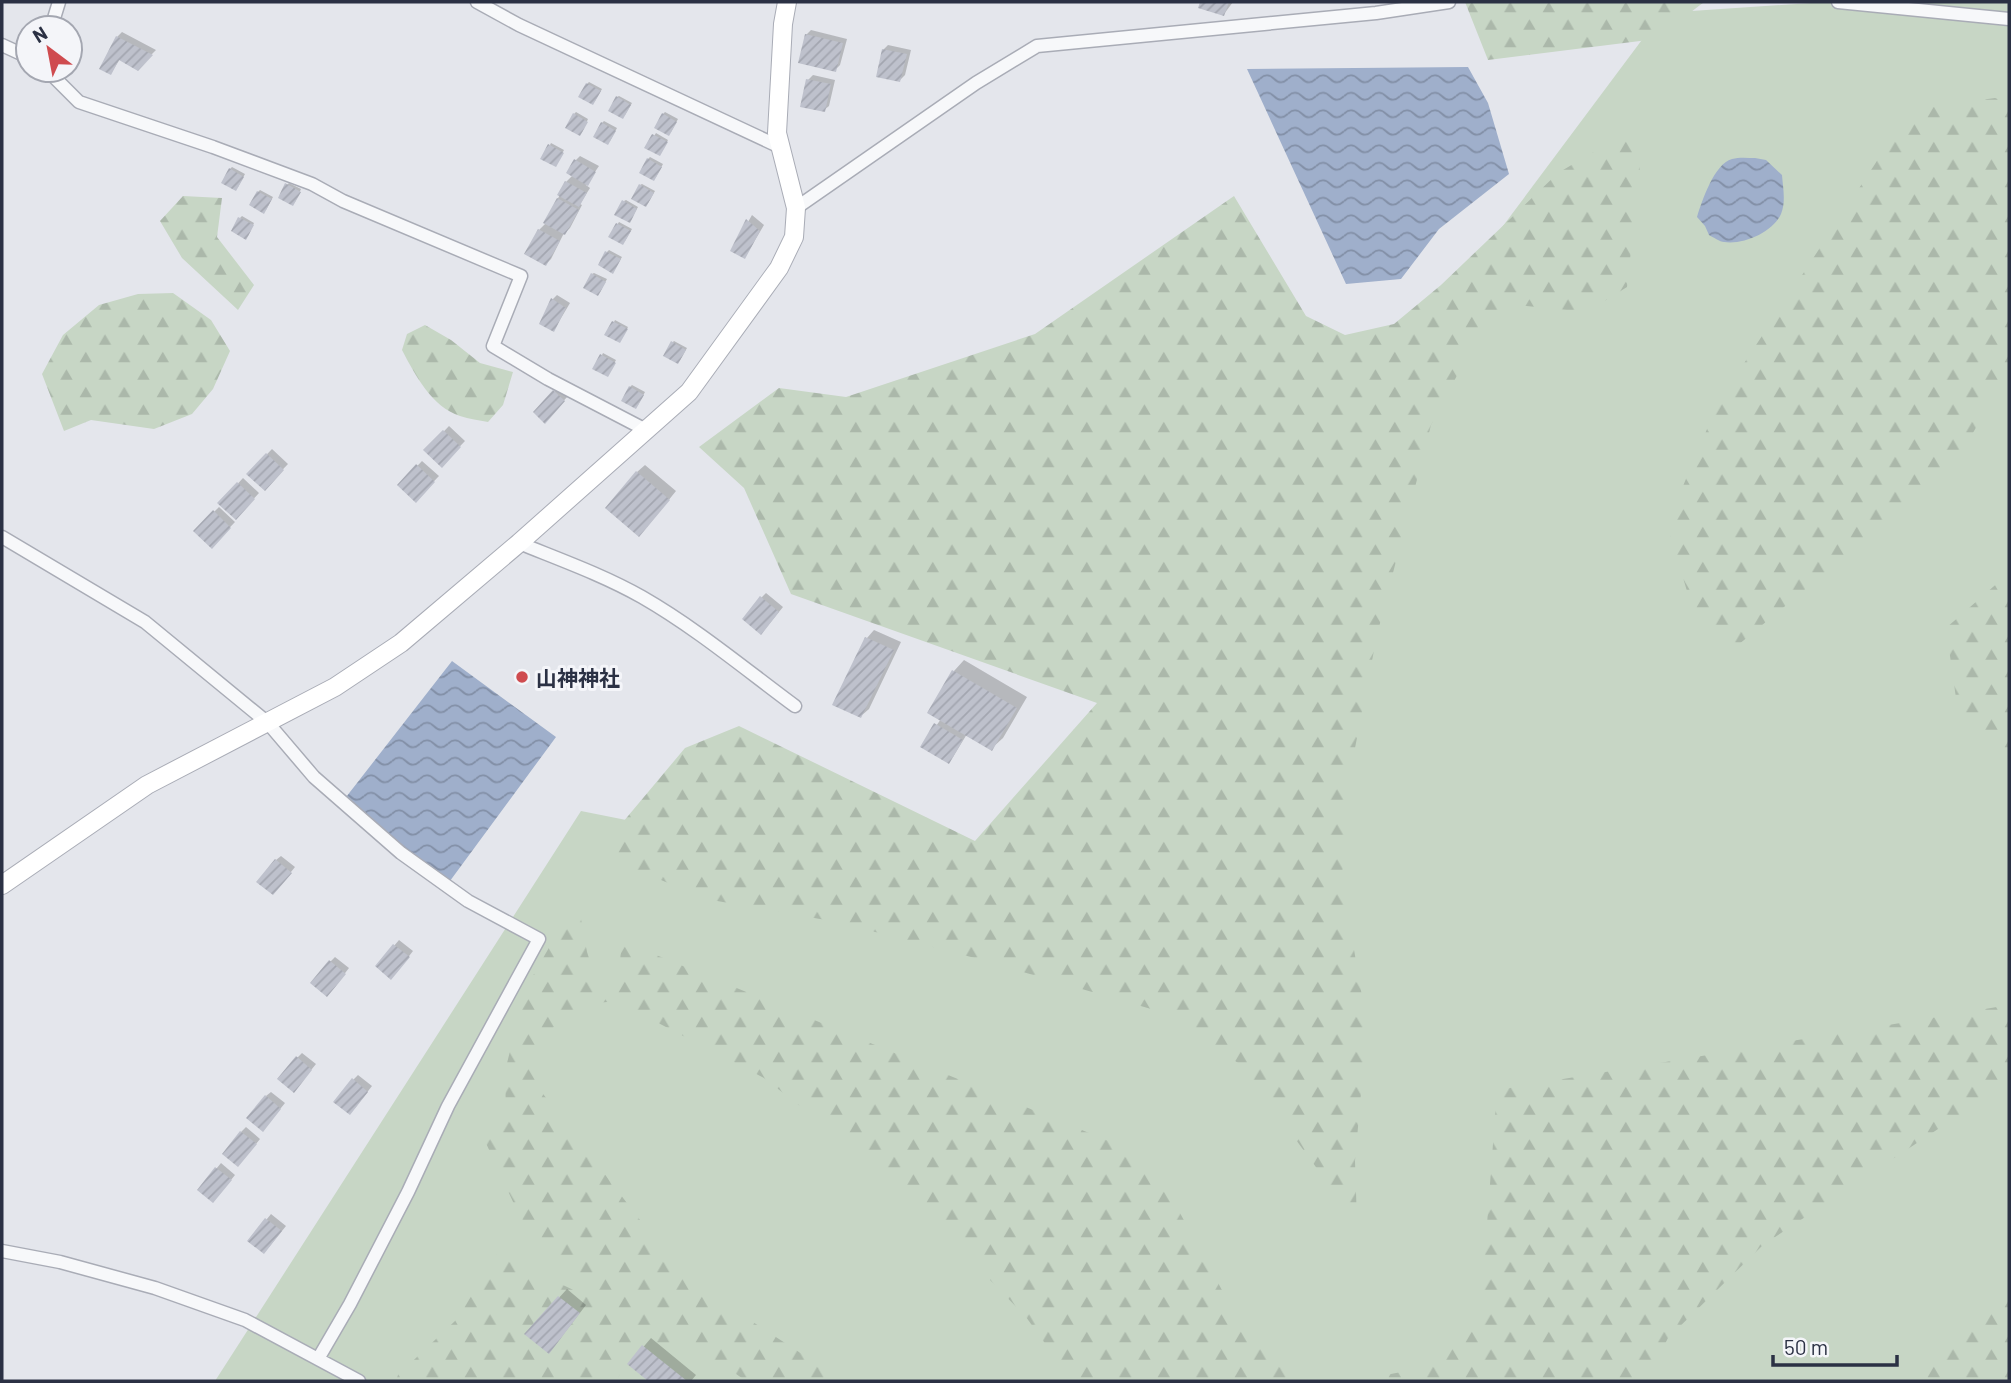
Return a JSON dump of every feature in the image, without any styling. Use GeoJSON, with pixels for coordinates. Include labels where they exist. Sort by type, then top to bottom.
{"type":"FeatureCollection","features":[{"type":"Feature","properties":{"kind":"street"},"geometry":{"type":"LineString","coordinates":[[477,2],[778,146]]}},
{"type":"Feature","properties":{"kind":"street"},"geometry":{"type":"LineString","coordinates":[[2,885],[147,785],[335,687],[401,643],[519,543],[689,392],[779,268],[794,237],[796,208],[778,146],[777,132],[783,24],[787,2]]}},
{"type":"Feature","properties":{"kind":"street"},"geometry":{"type":"LineString","coordinates":[[796,208],[976,83],[1037,46],[1376,13],[1449,2]]}},
{"type":"Feature","properties":{"kind":"street"},"geometry":{"type":"LineString","coordinates":[[1838,2],[2009,19]]}},
{"type":"Feature","properties":{"kind":"street"},"geometry":{"type":"LineString","coordinates":[[61,84],[79,102],[214,147],[312,184],[343,201],[521,276],[493,346],[548,379],[646,430]]}},
{"type":"Feature","properties":{"kind":"street"},"geometry":{"type":"LineString","coordinates":[[2,537],[145,622],[268,723],[314,777],[401,853],[467,901],[539,939],[448,1106],[408,1192],[318,1359]]}},
{"type":"Feature","properties":{"kind":"street"},"geometry":{"type":"LineString","coordinates":[[519,543],[602,577],[642,597],[692,629],[795,706]]}},
{"type":"Feature","properties":{"kind":"street"},"geometry":{"type":"LineString","coordinates":[[2,1251],[60,1262],[155,1288],[245,1320],[359,1381]]}},
{"type":"Feature","properties":{"kind":"green space"},"geometry":{"type":"Polygon","coordinates":[[[1465,2],[1704,2],[1656,39],[1488,60],[1465,2]]]}},
{"type":"Feature","properties":{"kind":"green space"},"geometry":{"type":"Polygon","coordinates":[[[1826,2],[2009,2],[2009,1381],[215,1381],[581,811],[1246,944],[1320,471],[1662,13],[1826,2]]]}},
{"type":"Feature","properties":{"kind":"green space"},"geometry":{"type":"Polygon","coordinates":[[[1995,98],[2009,103],[2009,380],[2002,383],[1953,467],[1738,645],[1695,618],[1667,524],[1718,403],[1908,110],[1995,98]]]}},
{"type":"Feature","properties":{"kind":"green space"},"geometry":{"type":"Polygon","coordinates":[[[1629,131],[1640,168],[1627,287],[1587,312],[1517,305],[1473,345],[1431,425],[1377,635],[1348,784],[1342,880],[1367,1025],[1355,1161],[1357,1223],[1241,1065],[1165,1013],[837,922],[706,899],[597,853],[685,748],[739,726],[975,841],[1097,703],[791,594],[744,488],[699,447],[779,388],[846,397],[1035,334],[1234,196],[1306,316],[1345,335],[1394,324],[1441,285],[1558,173],[1629,131]]]}},
{"type":"Feature","properties":{"kind":"green space"},"geometry":{"type":"Polygon","coordinates":[[[183,196],[222,198],[217,237],[254,285],[238,310],[182,258],[160,221],[183,196]]]}},
{"type":"Feature","properties":{"kind":"green space"},"geometry":{"type":"Polygon","coordinates":[[[173,293],[211,320],[230,351],[213,389],[192,414],[154,429],[91,420],[64,431],[42,374],[63,335],[99,305],[138,294],[173,293]]]}},
{"type":"Feature","properties":{"kind":"green space"},"geometry":{"type":"Polygon","coordinates":[[[425,325],[451,340],[480,363],[513,372],[503,405],[488,422],[450,412],[433,398],[419,379],[402,350],[407,334],[425,325]]]}},
{"type":"Feature","properties":{"kind":"green space"},"geometry":{"type":"Polygon","coordinates":[[[2009,573],[2009,760],[1960,726],[1946,628],[2009,573]]]}},
{"type":"Feature","properties":{"kind":"green space"},"geometry":{"type":"Polygon","coordinates":[[[567,916],[581,919],[587,952],[598,986],[616,1000],[622,941],[1150,1158],[1229,1303],[1297,1381],[1072,1381],[1026,1317],[887,1174],[764,1078],[616,1001],[579,1005],[538,1041],[537,1086],[650,1233],[736,1311],[819,1365],[833,1381],[746,1381],[722,1364],[685,1346],[661,1345],[623,1347],[621,1371],[617,1381],[396,1381],[398,1375],[455,1321],[499,1251],[584,1295],[566,1266],[520,1217],[485,1141],[506,1114],[505,1071],[526,988],[567,916]]]}},
{"type":"Feature","properties":{"kind":"green space"},"geometry":{"type":"Polygon","coordinates":[[[2009,1005],[2009,1082],[1763,1245],[1668,1338],[1646,1381],[1355,1381],[1432,1366],[1473,1330],[1479,1332],[1497,1090],[2009,1005]]]}},
{"type":"Feature","properties":{"kind":"green space"},"geometry":{"type":"Polygon","coordinates":[[[2009,1290],[2009,1381],[1906,1381],[2009,1290]]]}},
{"type":"Feature","properties":{"kind":"water"},"geometry":{"type":"Polygon","coordinates":[[[1468,67],[1488,103],[1509,174],[1439,229],[1401,279],[1346,284],[1247,69],[1468,67]]]}},
{"type":"Feature","properties":{"kind":"water"},"geometry":{"type":"Polygon","coordinates":[[[1735,158],[1766,160],[1782,175],[1784,200],[1781,214],[1765,232],[1749,239],[1721,241],[1709,235],[1697,217],[1714,175],[1726,162],[1735,158]]]}},
{"type":"Feature","properties":{"kind":"water"},"geometry":{"type":"Polygon","coordinates":[[[452,661],[556,737],[447,885],[343,801],[452,661]]]}},
{"type":"Feature","properties":{"kind":"building"},"geometry":{"type":"Polygon","coordinates":[[[1200,2],[1229,2],[1224,16],[1198,8],[1200,2]]]}},
{"type":"Feature","properties":{"kind":"building"},"geometry":{"type":"Polygon","coordinates":[[[805,34],[843,43],[836,72],[798,63],[805,34]]]}},
{"type":"Feature","properties":{"kind":"building"},"geometry":{"type":"Polygon","coordinates":[[[116,36],[153,55],[138,71],[119,60],[111,75],[99,69],[116,36]]]}},
{"type":"Feature","properties":{"kind":"building"},"geometry":{"type":"Polygon","coordinates":[[[882,49],[907,54],[900,82],[876,77],[882,49]]]}},
{"type":"Feature","properties":{"kind":"building"},"geometry":{"type":"Polygon","coordinates":[[[806,79],[831,84],[825,112],[800,107],[806,79]]]}},
{"type":"Feature","properties":{"kind":"building"},"geometry":{"type":"Polygon","coordinates":[[[586,83],[601,91],[593,105],[578,97],[586,83]]]}},
{"type":"Feature","properties":{"kind":"building"},"geometry":{"type":"Polygon","coordinates":[[[616,96],[631,105],[623,119],[608,111],[616,96]]]}},
{"type":"Feature","properties":{"kind":"building"},"geometry":{"type":"Polygon","coordinates":[[[573,113],[588,122],[580,136],[565,128],[573,113]]]}},
{"type":"Feature","properties":{"kind":"building"},"geometry":{"type":"Polygon","coordinates":[[[662,113],[677,122],[669,136],[654,128],[662,113]]]}},
{"type":"Feature","properties":{"kind":"building"},"geometry":{"type":"Polygon","coordinates":[[[601,122],[616,131],[608,145],[593,137],[601,122]]]}},
{"type":"Feature","properties":{"kind":"building"},"geometry":{"type":"Polygon","coordinates":[[[652,134],[668,142],[660,156],[644,148],[652,134]]]}},
{"type":"Feature","properties":{"kind":"building"},"geometry":{"type":"Polygon","coordinates":[[[548,144],[564,153],[556,167],[540,159],[548,144]]]}},
{"type":"Feature","properties":{"kind":"building"},"geometry":{"type":"Polygon","coordinates":[[[647,158],[662,167],[654,181],[639,173],[647,158]]]}},
{"type":"Feature","properties":{"kind":"building"},"geometry":{"type":"Polygon","coordinates":[[[574,159],[596,172],[588,186],[566,173],[574,159]]]}},
{"type":"Feature","properties":{"kind":"building"},"geometry":{"type":"Polygon","coordinates":[[[229,168],[244,177],[236,191],[221,183],[229,168]]]}},
{"type":"Feature","properties":{"kind":"building"},"geometry":{"type":"Polygon","coordinates":[[[565,181],[587,193],[579,207],[557,195],[565,181]]]}},
{"type":"Feature","properties":{"kind":"building"},"geometry":{"type":"Polygon","coordinates":[[[285,183],[301,192],[293,206],[278,198],[285,183]]]}},
{"type":"Feature","properties":{"kind":"building"},"geometry":{"type":"Polygon","coordinates":[[[639,184],[654,193],[646,207],[631,199],[639,184]]]}},
{"type":"Feature","properties":{"kind":"building"},"geometry":{"type":"Polygon","coordinates":[[[257,191],[272,199],[264,214],[249,205],[257,191]]]}},
{"type":"Feature","properties":{"kind":"building"},"geometry":{"type":"Polygon","coordinates":[[[557,198],[579,210],[565,235],[543,223],[557,198]]]}},
{"type":"Feature","properties":{"kind":"building"},"geometry":{"type":"Polygon","coordinates":[[[622,200],[637,209],[630,223],[614,215],[622,200]]]}},
{"type":"Feature","properties":{"kind":"building"},"geometry":{"type":"Polygon","coordinates":[[[238,217],[254,225],[246,240],[231,231],[238,217]]]}},
{"type":"Feature","properties":{"kind":"building"},"geometry":{"type":"Polygon","coordinates":[[[746,219],[760,231],[745,259],[730,251],[746,219]]]}},
{"type":"Feature","properties":{"kind":"building"},"geometry":{"type":"Polygon","coordinates":[[[616,223],[631,231],[623,245],[608,237],[616,223]]]}},
{"type":"Feature","properties":{"kind":"building"},"geometry":{"type":"Polygon","coordinates":[[[538,229],[560,241],[546,266],[524,254],[538,229]]]}},
{"type":"Feature","properties":{"kind":"building"},"geometry":{"type":"Polygon","coordinates":[[[605,251],[621,259],[613,274],[598,265],[605,251]]]}},
{"type":"Feature","properties":{"kind":"building"},"geometry":{"type":"Polygon","coordinates":[[[591,273],[606,282],[598,296],[583,288],[591,273]]]}},
{"type":"Feature","properties":{"kind":"building"},"geometry":{"type":"Polygon","coordinates":[[[551,298],[566,308],[554,332],[539,324],[551,298]]]}},
{"type":"Feature","properties":{"kind":"building"},"geometry":{"type":"Polygon","coordinates":[[[612,321],[628,329],[620,343],[604,335],[612,321]]]}},
{"type":"Feature","properties":{"kind":"building"},"geometry":{"type":"Polygon","coordinates":[[[671,341],[686,350],[678,364],[663,356],[671,341]]]}},
{"type":"Feature","properties":{"kind":"building"},"geometry":{"type":"Polygon","coordinates":[[[600,354],[616,363],[608,377],[592,369],[600,354]]]}},
{"type":"Feature","properties":{"kind":"building"},"geometry":{"type":"Polygon","coordinates":[[[629,386],[644,395],[636,409],[621,401],[629,386]]]}},
{"type":"Feature","properties":{"kind":"building"},"geometry":{"type":"Polygon","coordinates":[[[553,390],[565,401],[545,424],[533,412],[553,390]]]}},
{"type":"Feature","properties":{"kind":"building"},"geometry":{"type":"Polygon","coordinates":[[[443,430],[461,447],[442,468],[423,450],[443,430]]]}},
{"type":"Feature","properties":{"kind":"building"},"geometry":{"type":"Polygon","coordinates":[[[266,453],[284,470],[265,491],[246,474],[266,453]]]}},
{"type":"Feature","properties":{"kind":"building"},"geometry":{"type":"Polygon","coordinates":[[[416,464],[435,482],[416,503],[397,485],[416,464]]]}},
{"type":"Feature","properties":{"kind":"building"},"geometry":{"type":"Polygon","coordinates":[[[636,471],[670,500],[639,537],[605,508],[636,471]]]}},
{"type":"Feature","properties":{"kind":"building"},"geometry":{"type":"Polygon","coordinates":[[[237,482],[255,499],[236,520],[217,503],[237,482]]]}},
{"type":"Feature","properties":{"kind":"building"},"geometry":{"type":"Polygon","coordinates":[[[213,510],[231,528],[212,549],[193,531],[213,510]]]}},
{"type":"Feature","properties":{"kind":"building"},"geometry":{"type":"Polygon","coordinates":[[[760,596],[779,612],[761,635],[742,619],[760,596]]]}},
{"type":"Feature","properties":{"kind":"building"},"geometry":{"type":"Polygon","coordinates":[[[865,637],[894,650],[861,718],[832,705],[865,637]]]}},
{"type":"Feature","properties":{"kind":"building"},"geometry":{"type":"Polygon","coordinates":[[[952,670],[1017,708],[992,751],[927,713],[952,670]]]}},
{"type":"Feature","properties":{"kind":"building"},"geometry":{"type":"Polygon","coordinates":[[[934,723],[963,740],[949,764],[920,747],[934,723]]]}},
{"type":"Feature","properties":{"kind":"building"},"geometry":{"type":"Polygon","coordinates":[[[275,859],[292,873],[273,895],[256,882],[275,859]]]}},
{"type":"Feature","properties":{"kind":"building"},"geometry":{"type":"Polygon","coordinates":[[[393,944],[410,957],[391,980],[375,966],[393,944]]]}},
{"type":"Feature","properties":{"kind":"building"},"geometry":{"type":"Polygon","coordinates":[[[329,960],[346,974],[327,997],[310,983],[329,960]]]}},
{"type":"Feature","properties":{"kind":"building"},"geometry":{"type":"Polygon","coordinates":[[[296,1056],[312,1070],[294,1093],[277,1079],[296,1056]]]}},
{"type":"Feature","properties":{"kind":"building"},"geometry":{"type":"Polygon","coordinates":[[[352,1078],[368,1092],[350,1115],[333,1102],[352,1078]]]}},
{"type":"Feature","properties":{"kind":"building"},"geometry":{"type":"Polygon","coordinates":[[[265,1095],[281,1109],[263,1132],[246,1118],[265,1095]]]}},
{"type":"Feature","properties":{"kind":"building"},"geometry":{"type":"Polygon","coordinates":[[[240,1131],[257,1144],[238,1167],[222,1154],[240,1131]]]}},
{"type":"Feature","properties":{"kind":"building"},"geometry":{"type":"Polygon","coordinates":[[[215,1167],[232,1180],[213,1203],[197,1190],[215,1167]]]}},
{"type":"Feature","properties":{"kind":"building"},"geometry":{"type":"Polygon","coordinates":[[[265,1218],[282,1231],[264,1254],[247,1241],[265,1218]]]}},
{"type":"Feature","properties":{"kind":"building"},"geometry":{"type":"Polygon","coordinates":[[[558,1296],[580,1313],[549,1354],[524,1334],[558,1296]]]}},
{"type":"Feature","properties":{"kind":"building"},"geometry":{"type":"Polygon","coordinates":[[[642,1345],[687,1381],[648,1381],[627,1364],[642,1345]]]}},
{"type":"Feature","properties":{"kind":"place","name":"山神神社"},"geometry":{"type":"Point","coordinates":[522,677]}}]}
